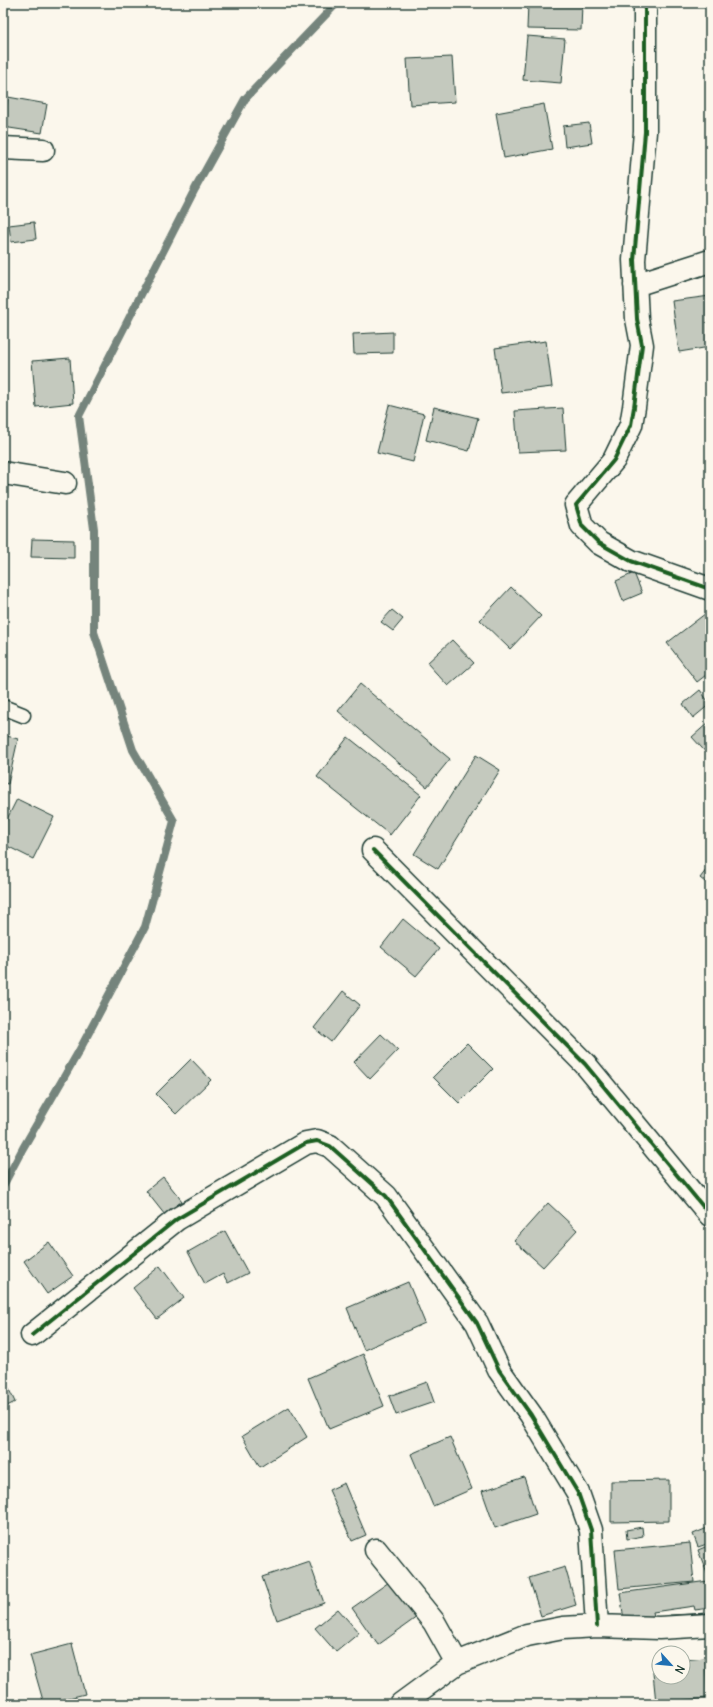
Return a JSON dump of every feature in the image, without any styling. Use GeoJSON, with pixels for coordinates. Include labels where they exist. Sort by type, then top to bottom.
{"type":"FeatureCollection","features":[{"type":"Feature","properties":{"kind":"street"},"geometry":{"type":"LineString","coordinates":[[645,3],[645,132],[634,260],[637,319],[642,345],[634,407],[631,425],[614,460],[576,505],[582,526],[600,543],[631,561],[710,589]]}},
{"type":"Feature","properties":{"kind":"street"},"geometry":{"type":"LineString","coordinates":[[3,148],[43,150]]}},
{"type":"Feature","properties":{"kind":"street"},"geometry":{"type":"LineString","coordinates":[[636,285],[710,261]]}},
{"type":"Feature","properties":{"kind":"street"},"geometry":{"type":"LineString","coordinates":[[3,474],[64,483]]}},
{"type":"Feature","properties":{"kind":"street"},"geometry":{"type":"LineString","coordinates":[[373,850],[585,1064],[710,1215]]}},
{"type":"Feature","properties":{"kind":"street"},"geometry":{"type":"LineString","coordinates":[[32,1335],[177,1219],[306,1143],[317,1141],[330,1146],[391,1202],[477,1323],[499,1370],[531,1415],[578,1493],[591,1530],[597,1626]]}},
{"type":"Feature","properties":{"kind":"street"},"geometry":{"type":"LineString","coordinates":[[376,1550],[434,1622],[457,1663]]}},
{"type":"Feature","properties":{"kind":"street"},"geometry":{"type":"LineString","coordinates":[[401,1704],[457,1663],[527,1635],[563,1628],[597,1626],[659,1628],[710,1625]]}},
{"type":"Feature","properties":{"kind":"lane"},"geometry":{"type":"LineString","coordinates":[[3,707],[23,715]]}},
{"type":"Feature","properties":{"kind":"building"},"geometry":{"type":"Polygon","coordinates":[[[528,3],[582,3],[581,30],[527,29],[528,3]]]}},
{"type":"Feature","properties":{"kind":"building"},"geometry":{"type":"Polygon","coordinates":[[[527,36],[565,39],[561,83],[523,80],[527,36]]]}},
{"type":"Feature","properties":{"kind":"building"},"geometry":{"type":"Polygon","coordinates":[[[452,57],[455,102],[410,105],[407,59],[452,57]]]}},
{"type":"Feature","properties":{"kind":"building"},"geometry":{"type":"Polygon","coordinates":[[[8,97],[47,104],[42,133],[3,127],[8,97]]]}},
{"type":"Feature","properties":{"kind":"building"},"geometry":{"type":"Polygon","coordinates":[[[544,104],[552,149],[504,158],[496,113],[544,104]]]}},
{"type":"Feature","properties":{"kind":"building"},"geometry":{"type":"Polygon","coordinates":[[[589,123],[592,143],[565,147],[563,126],[589,123]]]}},
{"type":"Feature","properties":{"kind":"building"},"geometry":{"type":"Polygon","coordinates":[[[34,222],[36,239],[11,242],[9,225],[34,222]]]}},
{"type":"Feature","properties":{"kind":"building"},"geometry":{"type":"Polygon","coordinates":[[[710,296],[710,347],[679,352],[672,301],[710,296]]]}},
{"type":"Feature","properties":{"kind":"building"},"geometry":{"type":"Polygon","coordinates":[[[393,332],[393,353],[354,354],[353,334],[393,332]]]}},
{"type":"Feature","properties":{"kind":"building"},"geometry":{"type":"Polygon","coordinates":[[[546,341],[552,387],[501,393],[495,348],[546,341]]]}},
{"type":"Feature","properties":{"kind":"building"},"geometry":{"type":"Polygon","coordinates":[[[70,358],[73,403],[36,407],[32,361],[70,358]]]}},
{"type":"Feature","properties":{"kind":"building"},"geometry":{"type":"Polygon","coordinates":[[[389,405],[424,414],[413,462],[377,453],[389,405]]]}},
{"type":"Feature","properties":{"kind":"building"},"geometry":{"type":"Polygon","coordinates":[[[434,407],[478,418],[469,451],[426,440],[434,407]]]}},
{"type":"Feature","properties":{"kind":"building"},"geometry":{"type":"Polygon","coordinates":[[[563,408],[566,450],[518,452],[515,411],[563,408]]]}},
{"type":"Feature","properties":{"kind":"building"},"geometry":{"type":"Polygon","coordinates":[[[32,539],[74,540],[74,558],[31,557],[32,539]]]}},
{"type":"Feature","properties":{"kind":"building"},"geometry":{"type":"Polygon","coordinates":[[[634,573],[642,593],[623,601],[616,581],[634,573]]]}},
{"type":"Feature","properties":{"kind":"building"},"geometry":{"type":"Polygon","coordinates":[[[511,587],[541,616],[510,649],[480,620],[511,587]]]}},
{"type":"Feature","properties":{"kind":"building"},"geometry":{"type":"Polygon","coordinates":[[[392,610],[403,619],[393,631],[381,622],[392,610]]]}},
{"type":"Feature","properties":{"kind":"building"},"geometry":{"type":"Polygon","coordinates":[[[710,610],[710,672],[697,682],[667,643],[710,610]]]}},
{"type":"Feature","properties":{"kind":"building"},"geometry":{"type":"Polygon","coordinates":[[[452,640],[474,663],[448,686],[427,663],[452,640]]]}},
{"type":"Feature","properties":{"kind":"building"},"geometry":{"type":"Polygon","coordinates":[[[360,684],[450,759],[427,787],[338,711],[360,684]]]}},
{"type":"Feature","properties":{"kind":"building"},"geometry":{"type":"Polygon","coordinates":[[[700,690],[710,704],[693,718],[683,704],[700,690]]]}},
{"type":"Feature","properties":{"kind":"building"},"geometry":{"type":"Polygon","coordinates":[[[709,722],[710,723],[710,757],[692,737],[709,722]]]}},
{"type":"Feature","properties":{"kind":"building"},"geometry":{"type":"Polygon","coordinates":[[[3,735],[18,739],[8,784],[3,783],[3,735]]]}},
{"type":"Feature","properties":{"kind":"building"},"geometry":{"type":"Polygon","coordinates":[[[348,737],[421,795],[390,835],[317,777],[348,737]]]}},
{"type":"Feature","properties":{"kind":"building"},"geometry":{"type":"Polygon","coordinates":[[[476,755],[500,770],[438,869],[414,854],[476,755]]]}},
{"type":"Feature","properties":{"kind":"building"},"geometry":{"type":"Polygon","coordinates":[[[17,799],[54,817],[33,859],[3,844],[3,827],[17,799]]]}},
{"type":"Feature","properties":{"kind":"building"},"geometry":{"type":"Polygon","coordinates":[[[710,865],[710,886],[700,878],[710,865]]]}},
{"type":"Feature","properties":{"kind":"building"},"geometry":{"type":"Polygon","coordinates":[[[403,919],[439,949],[416,976],[381,947],[403,919]]]}},
{"type":"Feature","properties":{"kind":"building"},"geometry":{"type":"Polygon","coordinates":[[[343,991],[360,1005],[331,1042],[314,1028],[343,991]]]}},
{"type":"Feature","properties":{"kind":"building"},"geometry":{"type":"Polygon","coordinates":[[[381,1034],[398,1050],[370,1079],[354,1062],[381,1034]]]}},
{"type":"Feature","properties":{"kind":"building"},"geometry":{"type":"Polygon","coordinates":[[[467,1043],[493,1069],[459,1103],[433,1077],[467,1043]]]}},
{"type":"Feature","properties":{"kind":"building"},"geometry":{"type":"Polygon","coordinates":[[[191,1059],[211,1080],[176,1114],[156,1094],[191,1059]]]}},
{"type":"Feature","properties":{"kind":"building"},"geometry":{"type":"Polygon","coordinates":[[[163,1177],[182,1201],[165,1215],[146,1191],[163,1177]]]}},
{"type":"Feature","properties":{"kind":"building"},"geometry":{"type":"Polygon","coordinates":[[[548,1203],[577,1230],[543,1267],[514,1241],[548,1203]]]}},
{"type":"Feature","properties":{"kind":"building"},"geometry":{"type":"Polygon","coordinates":[[[225,1231],[248,1273],[228,1283],[223,1274],[205,1284],[188,1252],[225,1231]]]}},
{"type":"Feature","properties":{"kind":"building"},"geometry":{"type":"Polygon","coordinates":[[[49,1242],[73,1276],[47,1294],[24,1261],[49,1242]]]}},
{"type":"Feature","properties":{"kind":"building"},"geometry":{"type":"Polygon","coordinates":[[[160,1266],[184,1298],[157,1319],[133,1288],[160,1266]]]}},
{"type":"Feature","properties":{"kind":"building"},"geometry":{"type":"Polygon","coordinates":[[[408,1282],[425,1323],[364,1350],[347,1308],[408,1282]]]}},
{"type":"Feature","properties":{"kind":"building"},"geometry":{"type":"Polygon","coordinates":[[[363,1354],[384,1406],[329,1429],[308,1378],[363,1354]]]}},
{"type":"Feature","properties":{"kind":"building"},"geometry":{"type":"Polygon","coordinates":[[[3,1377],[15,1402],[3,1408],[3,1377]]]}},
{"type":"Feature","properties":{"kind":"building"},"geometry":{"type":"Polygon","coordinates":[[[427,1382],[434,1402],[396,1415],[389,1396],[427,1382]]]}},
{"type":"Feature","properties":{"kind":"building"},"geometry":{"type":"Polygon","coordinates":[[[289,1407],[307,1437],[260,1467],[242,1436],[289,1407]]]}},
{"type":"Feature","properties":{"kind":"building"},"geometry":{"type":"Polygon","coordinates":[[[450,1437],[472,1489],[433,1506],[411,1454],[450,1437]]]}},
{"type":"Feature","properties":{"kind":"building"},"geometry":{"type":"Polygon","coordinates":[[[524,1477],[536,1514],[495,1528],[482,1491],[524,1477]]]}},
{"type":"Feature","properties":{"kind":"building"},"geometry":{"type":"Polygon","coordinates":[[[669,1480],[669,1521],[611,1522],[611,1481],[669,1480]]]}},
{"type":"Feature","properties":{"kind":"building"},"geometry":{"type":"Polygon","coordinates":[[[344,1483],[366,1535],[352,1541],[329,1490],[344,1483]]]}},
{"type":"Feature","properties":{"kind":"building"},"geometry":{"type":"Polygon","coordinates":[[[642,1527],[643,1536],[627,1539],[626,1530],[642,1527]]]}},
{"type":"Feature","properties":{"kind":"building"},"geometry":{"type":"Polygon","coordinates":[[[710,1527],[710,1543],[698,1547],[693,1534],[710,1527]]]}},
{"type":"Feature","properties":{"kind":"building"},"geometry":{"type":"Polygon","coordinates":[[[690,1543],[694,1582],[619,1589],[615,1550],[690,1543]]]}},
{"type":"Feature","properties":{"kind":"building"},"geometry":{"type":"Polygon","coordinates":[[[710,1545],[710,1581],[698,1550],[710,1545]]]}},
{"type":"Feature","properties":{"kind":"building"},"geometry":{"type":"Polygon","coordinates":[[[309,1561],[324,1603],[277,1620],[262,1577],[309,1561]]]}},
{"type":"Feature","properties":{"kind":"building"},"geometry":{"type":"Polygon","coordinates":[[[565,1567],[576,1605],[541,1616],[529,1578],[565,1567]]]}},
{"type":"Feature","properties":{"kind":"building"},"geometry":{"type":"Polygon","coordinates":[[[392,1580],[417,1617],[378,1645],[352,1608],[392,1580]]]}},
{"type":"Feature","properties":{"kind":"building"},"geometry":{"type":"Polygon","coordinates":[[[708,1581],[710,1608],[695,1610],[694,1606],[653,1612],[654,1616],[624,1620],[620,1593],[708,1581]]]}},
{"type":"Feature","properties":{"kind":"building"},"geometry":{"type":"Polygon","coordinates":[[[338,1609],[359,1633],[336,1652],[315,1628],[338,1609]]]}},
{"type":"Feature","properties":{"kind":"building"},"geometry":{"type":"Polygon","coordinates":[[[710,1613],[710,1621],[671,1624],[670,1615],[710,1613]]]}},
{"type":"Feature","properties":{"kind":"building"},"geometry":{"type":"Polygon","coordinates":[[[72,1644],[85,1694],[44,1704],[30,1655],[72,1644]]]}},
{"type":"Feature","properties":{"kind":"building"},"geometry":{"type":"Polygon","coordinates":[[[705,1658],[708,1698],[656,1703],[654,1685],[691,1685],[691,1659],[705,1658]]]}},
{"type":"Feature","properties":{"kind":"waterway"},"geometry":{"type":"LineString","coordinates":[[3,1186],[23,1148],[79,1051],[145,927],[174,821],[133,750],[94,632],[94,529],[79,416],[195,189],[245,99],[337,3]]}},
{"type":"Feature","properties":{"kind":"cycle path"},"geometry":{"type":"LineString","coordinates":[[645,3],[645,132],[634,260],[637,319],[642,345],[634,407],[631,425],[614,460],[576,505],[582,526],[599,543],[631,561],[710,589]]}},
{"type":"Feature","properties":{"kind":"cycle path"},"geometry":{"type":"LineString","coordinates":[[373,850],[585,1064],[710,1215]]}},
{"type":"Feature","properties":{"kind":"cycle path"},"geometry":{"type":"LineString","coordinates":[[32,1335],[177,1219],[306,1143],[317,1141],[330,1146],[386,1196],[477,1323],[499,1370],[531,1415],[578,1493],[591,1530],[597,1626]]}}]}
